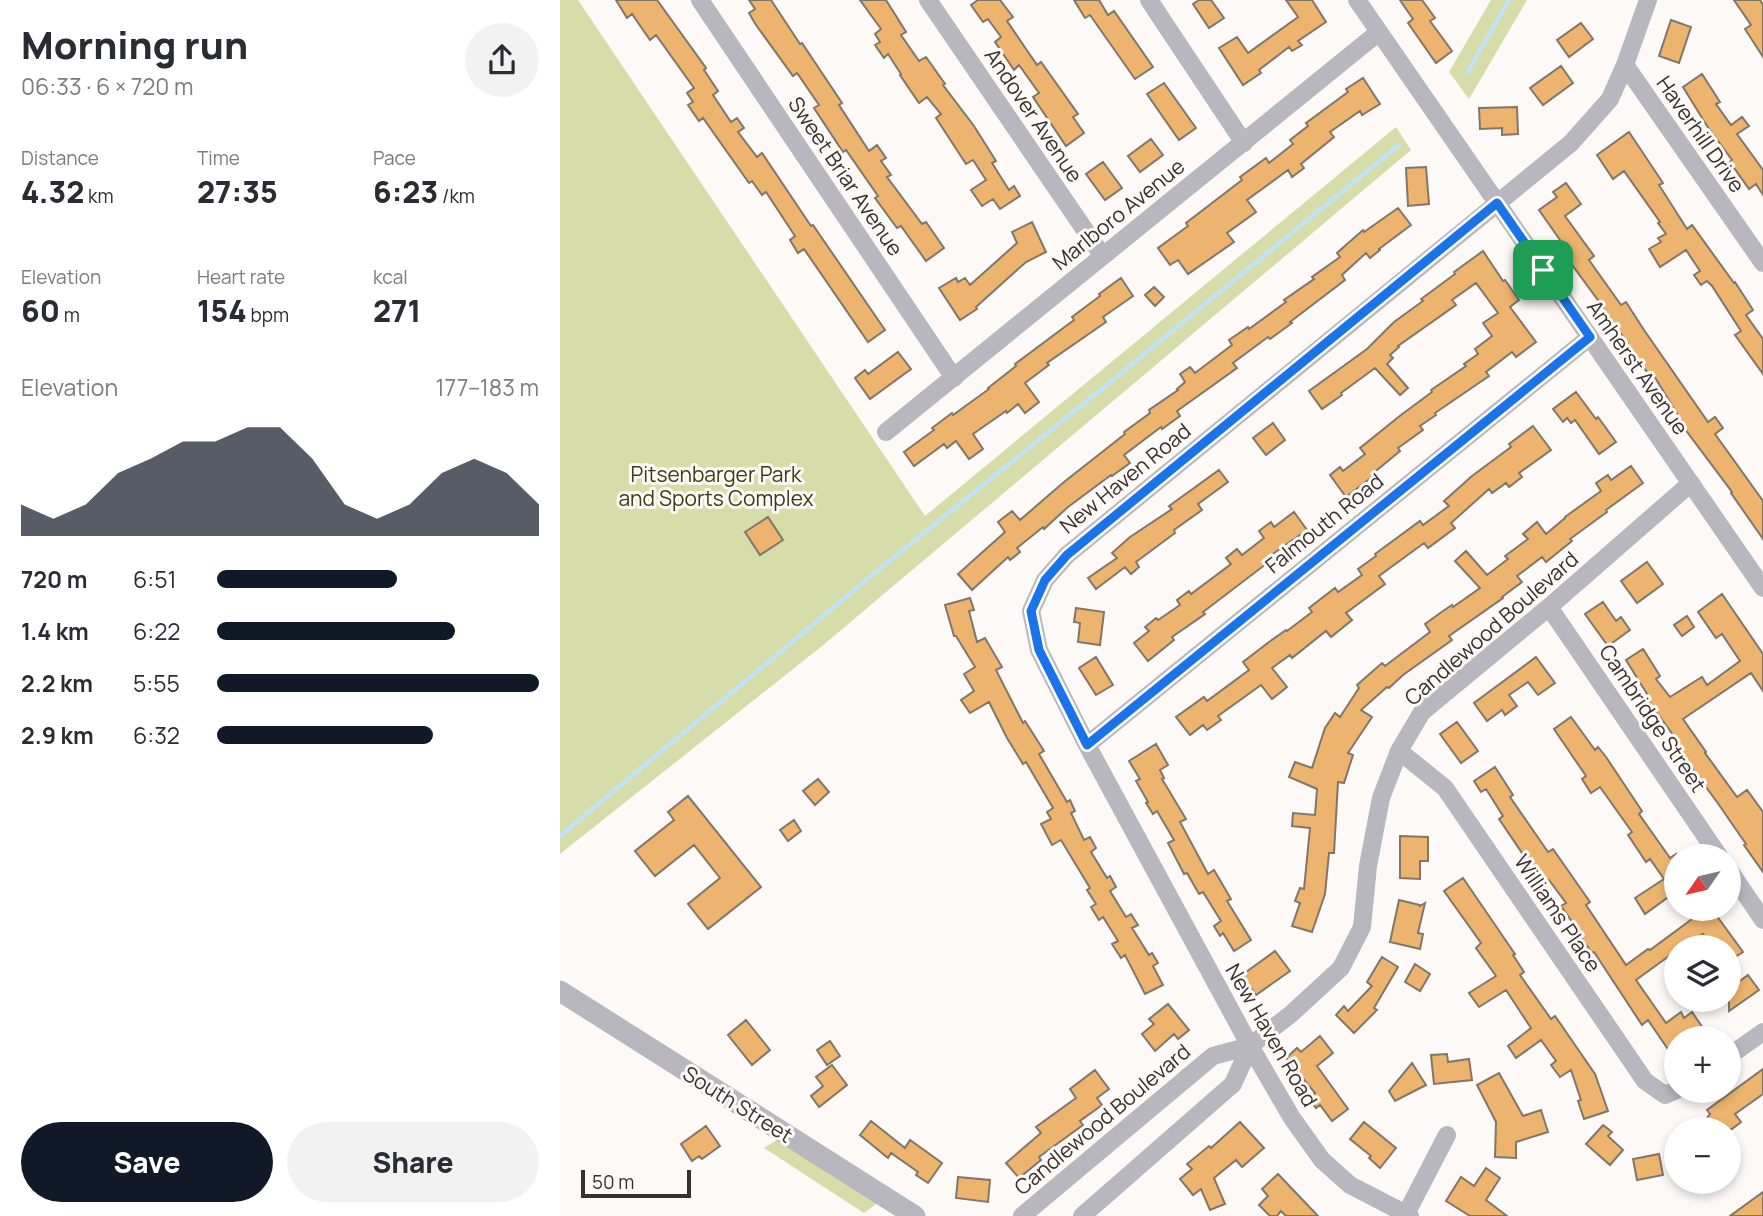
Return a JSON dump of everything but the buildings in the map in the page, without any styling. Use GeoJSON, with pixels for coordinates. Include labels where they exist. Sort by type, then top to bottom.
{"type":"FeatureCollection","features":[{"type":"Feature","properties":{"kind":"street","name":"Sweet Briar Avenue"},"geometry":{"type":"LineString","coordinates":[[700,0],[954,378]]}},
{"type":"Feature","properties":{"kind":"street","name":"Andover Avenue"},"geometry":{"type":"LineString","coordinates":[[928,0],[1102,255]]}},
{"type":"Feature","properties":{"kind":"street"},"geometry":{"type":"LineString","coordinates":[[1149,0],[1244,143]]}},
{"type":"Feature","properties":{"kind":"street","name":"Amherst Avenue"},"geometry":{"type":"LineString","coordinates":[[1357,0],[1763,588]]}},
{"type":"Feature","properties":{"kind":"street","name":"New Haven Road"},"geometry":{"type":"LineString","coordinates":[[1408,1215],[1350,1185],[1322,1160],[1292,1118],[1250,1046],[1087,745],[1039,650],[1031,611],[1045,580],[1067,555],[1571,143],[1610,99],[1648,0]]}},
{"type":"Feature","properties":{"kind":"street","name":"Marlboro Avenue"},"geometry":{"type":"LineString","coordinates":[[886,432],[1379,32]]}},
{"type":"Feature","properties":{"kind":"street","name":"Haverhill Drive"},"geometry":{"type":"LineString","coordinates":[[1625,65],[1763,263]]}},
{"type":"Feature","properties":{"kind":"street","name":"Falmouth Road"},"geometry":{"type":"LineString","coordinates":[[1087,745],[1590,337]]}},
{"type":"Feature","properties":{"kind":"street","name":"Candlewood Boulevard"},"geometry":{"type":"LineString","coordinates":[[1022,1216],[1213,1056],[1250,1046],[1291,1014],[1341,968],[1362,927],[1368,866],[1381,798],[1399,751],[1422,712],[1549,607],[1691,483]]}},
{"type":"Feature","properties":{"kind":"street","name":"Cambridge Street"},"geometry":{"type":"LineString","coordinates":[[1549,607],[1711,844]]}},
{"type":"Feature","properties":{"kind":"street","name":"Williams Place"},"geometry":{"type":"LineString","coordinates":[[1399,751],[1445,788],[1645,1081],[1664,1095]]}},
{"type":"Feature","properties":{"kind":"street"},"geometry":{"type":"LineString","coordinates":[[1741,888],[1763,920]]}},
{"type":"Feature","properties":{"kind":"street","name":"South Street"},"geometry":{"type":"LineString","coordinates":[[560,991],[915,1216]]}},
{"type":"Feature","properties":{"kind":"street"},"geometry":{"type":"LineString","coordinates":[[1741,1048],[1763,1032]]}},
{"type":"Feature","properties":{"kind":"street","name":"Candlewood Boulevard"},"geometry":{"type":"LineString","coordinates":[[1082,1216],[1233,1084],[1250,1046]]}},
{"type":"Feature","properties":{"kind":"street"},"geometry":{"type":"LineString","coordinates":[[1408,1215],[1447,1135]]}},
{"type":"Feature","properties":{"kind":"green space","name":"Pitsenbarger Park and Sports Complex"},"geometry":{"type":"Polygon","coordinates":[[[560,0],[578,0],[925,516],[1396,127],[1411,150],[822,646],[560,854],[560,0]]]}},
{"type":"Feature","properties":{"kind":"green space"},"geometry":{"type":"Polygon","coordinates":[[[1491,0],[1527,0],[1469,99],[1449,72],[1491,0]]]}},
{"type":"Feature","properties":{"kind":"green space"},"geometry":{"type":"Polygon","coordinates":[[[786,1134],[886,1197],[864,1213],[764,1148],[786,1134]]]}},
{"type":"Feature","properties":{"kind":"waterway"},"geometry":{"type":"LineString","coordinates":[[1467,73],[1509,0]]}},
{"type":"Feature","properties":{"kind":"waterway"},"geometry":{"type":"LineString","coordinates":[[560,836],[877,571],[1399,145]]}},
{"type":"Feature","properties":{"kind":"route"},"geometry":{"type":"LineString","coordinates":[[1497,203],[1543,270],[1590,337],[1087,745],[1039,650],[1031,611],[1045,580],[1067,555],[1497,203]]}}]}
